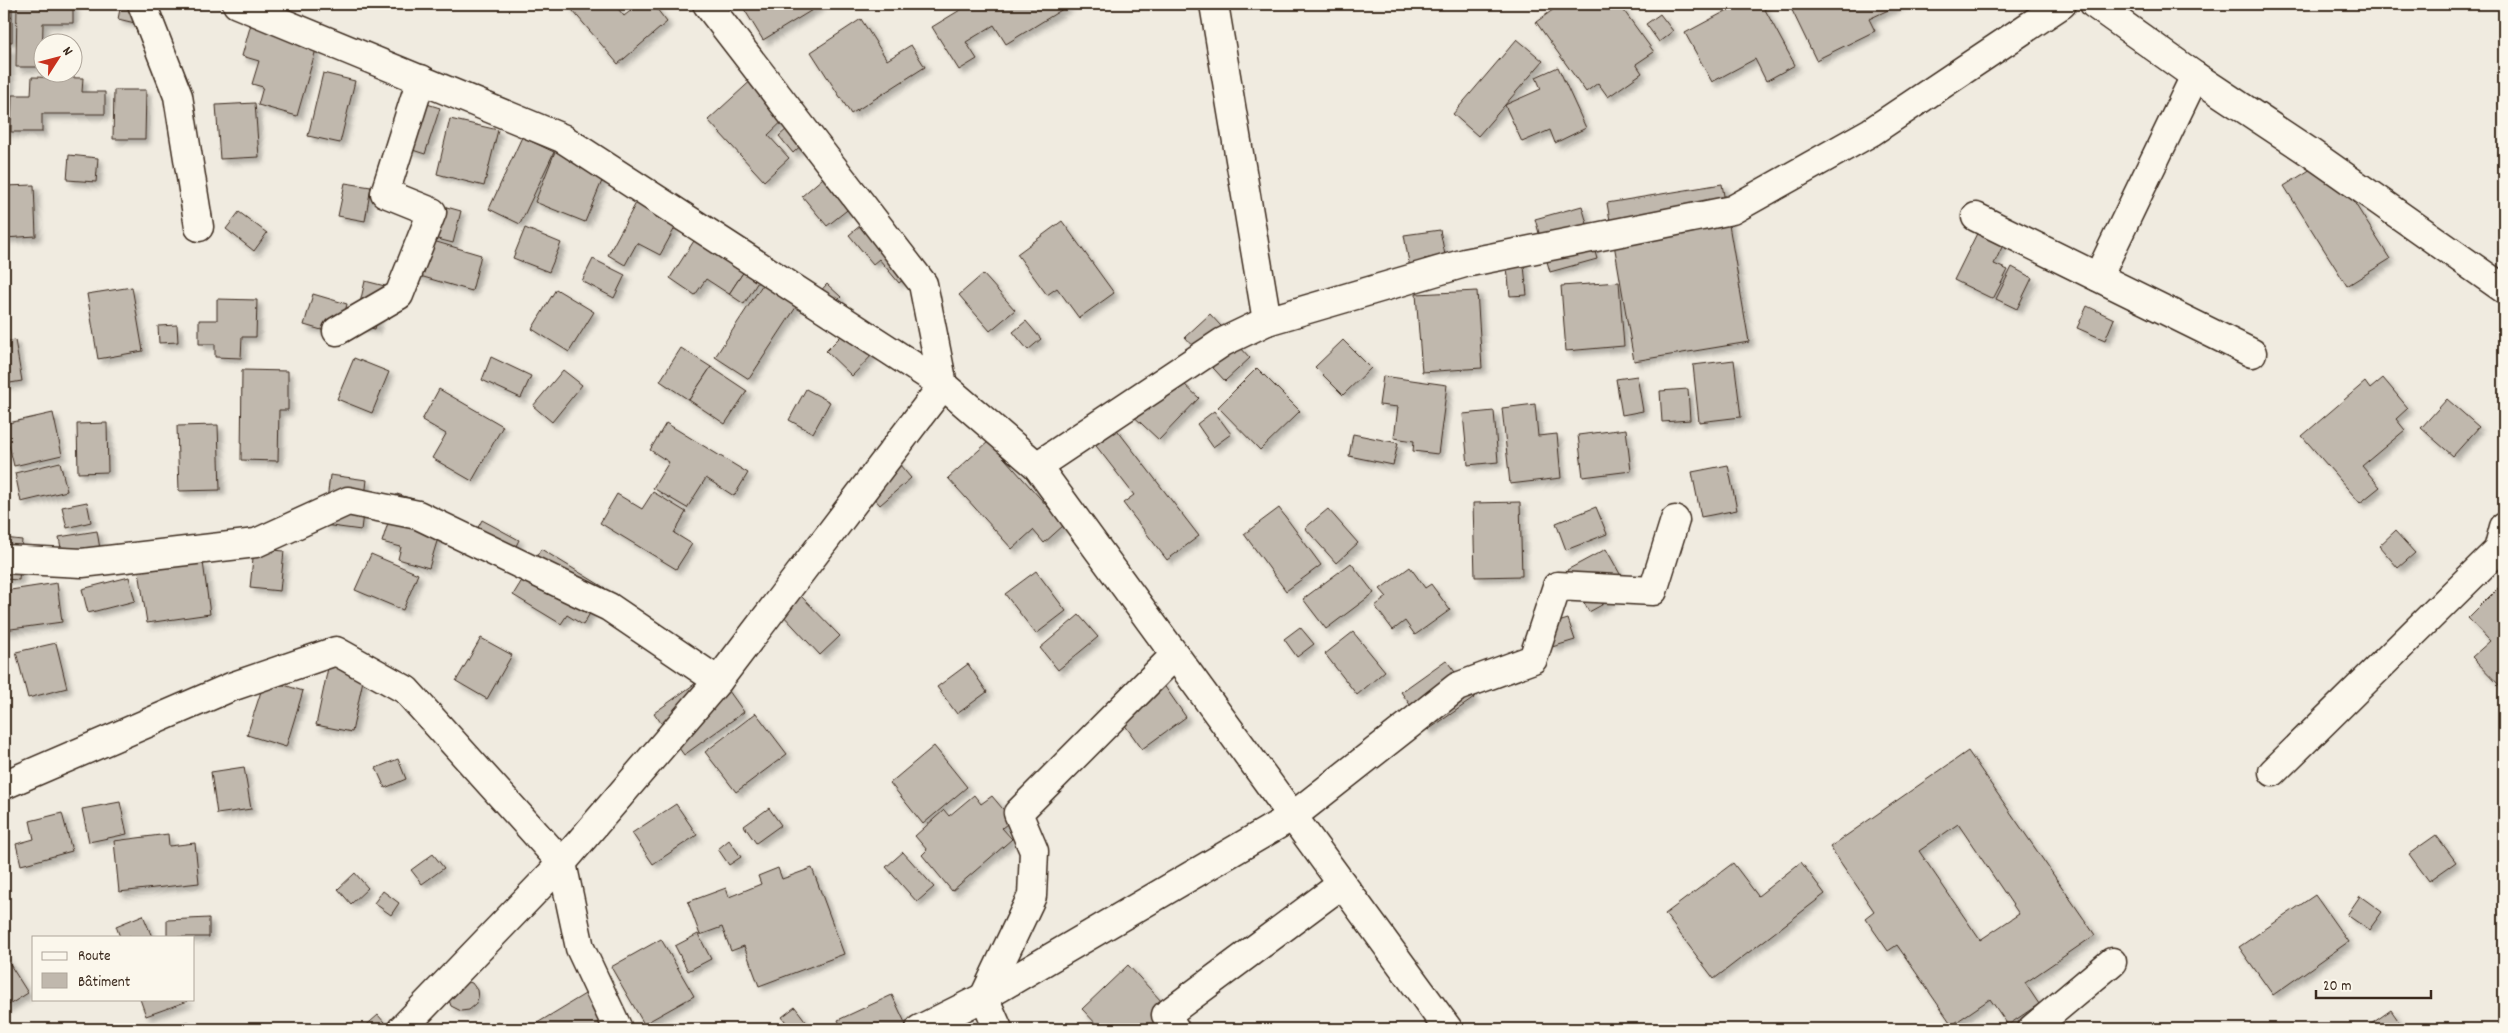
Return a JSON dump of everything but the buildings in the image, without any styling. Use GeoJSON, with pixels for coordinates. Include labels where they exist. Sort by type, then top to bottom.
{"type":"FeatureCollection","features":[{"type":"Feature","properties":{"kind":"street"},"geometry":{"type":"LineString","coordinates":[[142,4],[178,96],[199,227]]}},
{"type":"Feature","properties":{"kind":"street"},"geometry":{"type":"LineString","coordinates":[[237,4],[562,138],[943,385],[1037,466],[1448,1029]]}},
{"type":"Feature","properties":{"kind":"street"},"geometry":{"type":"LineString","coordinates":[[402,1029],[562,864],[718,681],[943,385],[923,284],[707,4]]}},
{"type":"Feature","properties":{"kind":"street"},"geometry":{"type":"LineString","coordinates":[[1214,4],[1267,321]]}},
{"type":"Feature","properties":{"kind":"street"},"geometry":{"type":"LineString","coordinates":[[1037,466],[1223,342],[1267,321],[1465,263],[1732,210],[1871,132],[2062,4]]}},
{"type":"Feature","properties":{"kind":"street"},"geometry":{"type":"LineString","coordinates":[[2094,4],[2195,76],[2311,153],[2504,289]]}},
{"type":"Feature","properties":{"kind":"street"},"geometry":{"type":"LineString","coordinates":[[2098,277],[2195,76]]}},
{"type":"Feature","properties":{"kind":"street"},"geometry":{"type":"LineString","coordinates":[[337,331],[399,295],[432,212],[385,193],[421,79]]}},
{"type":"Feature","properties":{"kind":"street"},"geometry":{"type":"LineString","coordinates":[[1976,217],[2252,353]]}},
{"type":"Feature","properties":{"kind":"street"},"geometry":{"type":"LineString","coordinates":[[4,559],[82,563],[256,543],[348,500],[418,515],[609,607],[718,681]]}},
{"type":"Feature","properties":{"kind":"street"},"geometry":{"type":"LineString","coordinates":[[920,1029],[984,997],[1293,816],[1457,687],[1532,659],[1557,586],[1654,591],[1675,520]]}},
{"type":"Feature","properties":{"kind":"street"},"geometry":{"type":"LineString","coordinates":[[2273,772],[2498,550],[2504,527]]}},
{"type":"Feature","properties":{"kind":"street"},"geometry":{"type":"LineString","coordinates":[[4,785],[231,687],[336,650],[406,690],[562,864],[580,948],[618,1029]]}},
{"type":"Feature","properties":{"kind":"street"},"geometry":{"type":"LineString","coordinates":[[998,1029],[984,997],[1032,896],[1034,851],[1018,813],[1175,655]]}},
{"type":"Feature","properties":{"kind":"street"},"geometry":{"type":"LineString","coordinates":[[1175,1029],[1166,1015],[1342,884]]}},
{"type":"Feature","properties":{"kind":"street"},"geometry":{"type":"LineString","coordinates":[[2032,1029],[2112,962]]}}]}
